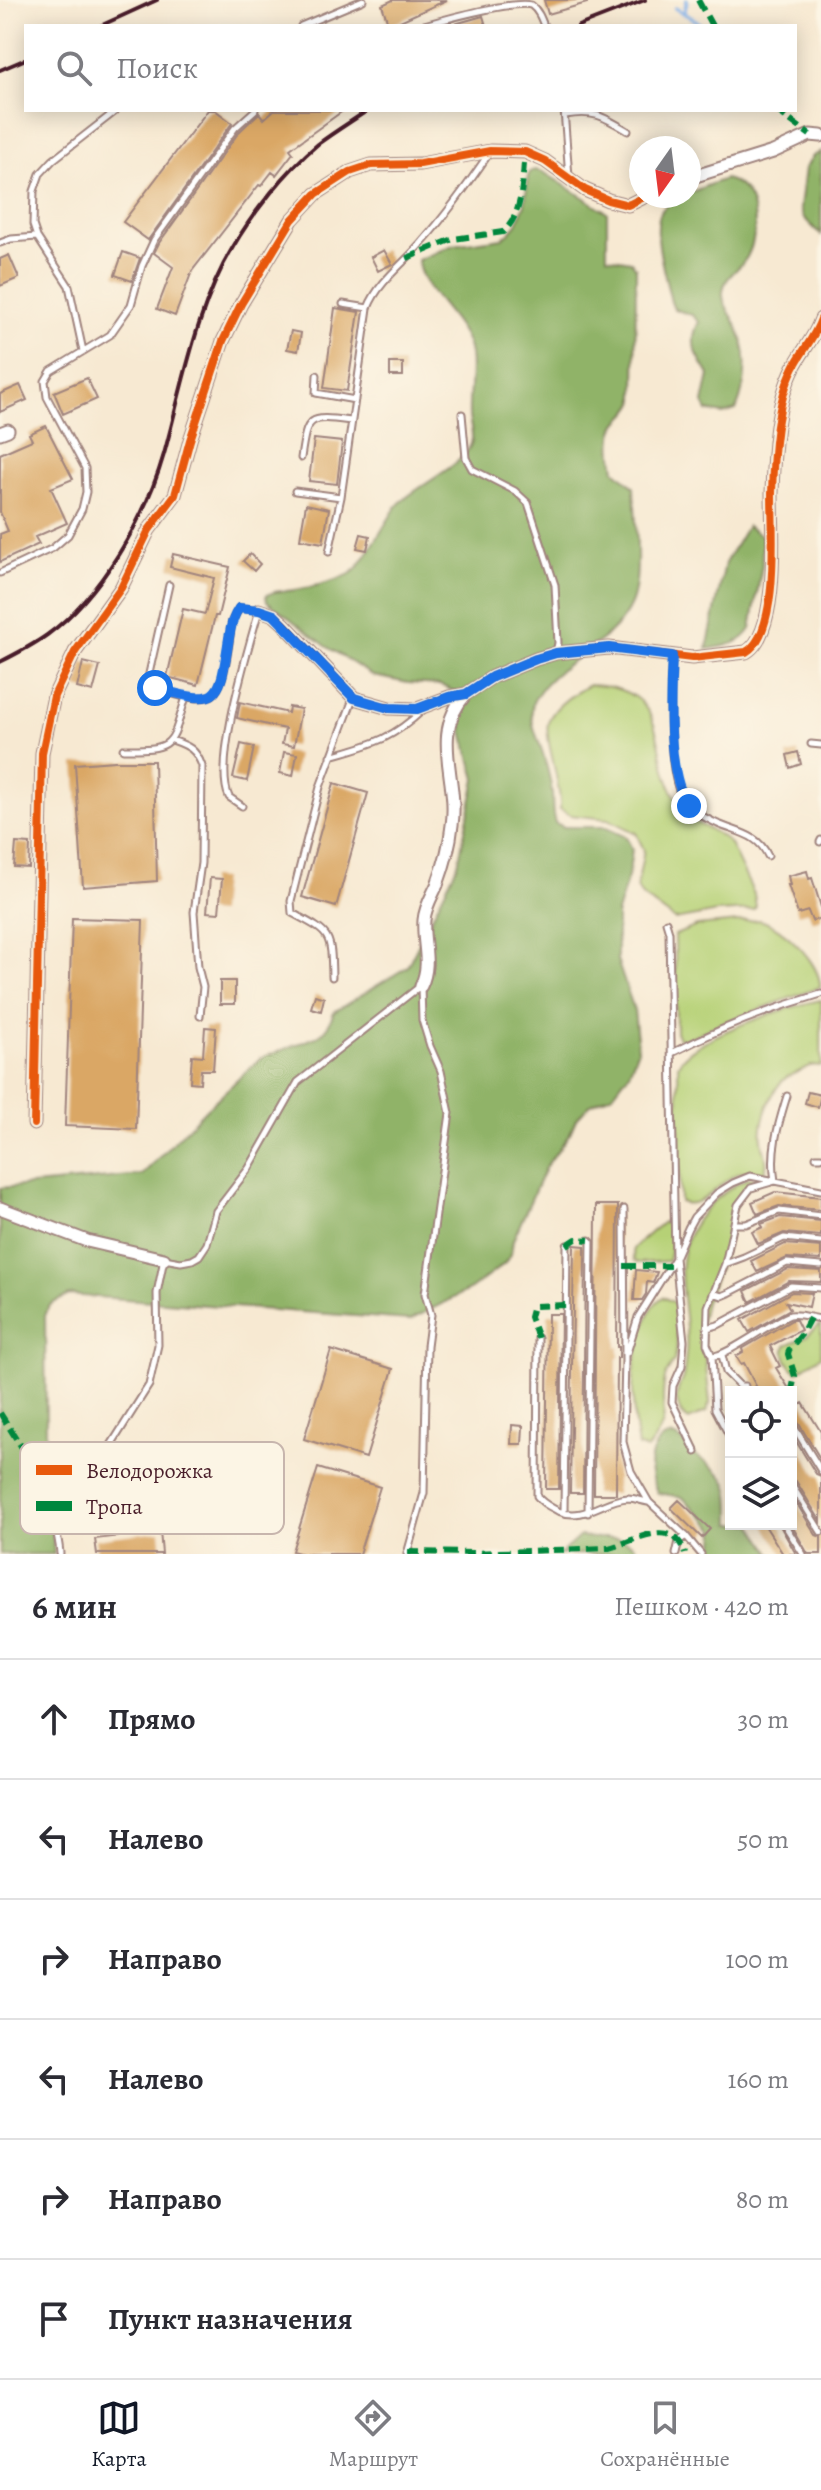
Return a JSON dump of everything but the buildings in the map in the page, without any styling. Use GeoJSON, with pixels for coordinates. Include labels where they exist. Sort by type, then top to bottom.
{"type":"FeatureCollection","features":[{"type":"Feature","properties":{"kind":"street"},"geometry":{"type":"LineString","coordinates":[[701,172],[773,152],[815,136]]}},
{"type":"Feature","properties":{"kind":"street"},"geometry":{"type":"LineString","coordinates":[[34,1124],[42,753],[54,696],[75,652],[121,588],[149,530],[175,495],[223,341],[241,304],[292,220],[316,194],[350,172],[371,165],[420,164],[490,151],[525,152],[545,161],[585,190],[629,204]]}},
{"type":"Feature","properties":{"kind":"street"},"geometry":{"type":"LineString","coordinates":[[421,986],[427,972],[426,910],[443,865],[453,822],[447,732],[457,705],[466,694],[502,672],[556,653],[609,648],[692,658],[736,655],[752,648],[766,613],[774,561],[772,492],[783,395],[795,365],[821,319]]}},
{"type":"Feature","properties":{"kind":"street"},"geometry":{"type":"LineString","coordinates":[[259,610],[274,615],[284,624],[354,698],[389,708],[417,709],[466,694]]}},
{"type":"Feature","properties":{"kind":"street"},"geometry":{"type":"LineString","coordinates":[[0,1208],[87,1241],[164,1259]]}},
{"type":"Feature","properties":{"kind":"lane"},"geometry":{"type":"LineString","coordinates":[[306,24],[363,0]]}},
{"type":"Feature","properties":{"kind":"lane"},"geometry":{"type":"LineString","coordinates":[[427,24],[518,1],[530,4],[543,24]]}},
{"type":"Feature","properties":{"kind":"lane"},"geometry":{"type":"LineString","coordinates":[[83,351],[69,286],[37,237],[33,225],[34,191],[40,174],[53,160],[114,112]]}},
{"type":"Feature","properties":{"kind":"lane"},"geometry":{"type":"LineString","coordinates":[[0,573],[53,548],[68,535],[82,509],[86,492],[85,468],[47,397],[45,381],[51,371],[110,335],[128,311],[154,240],[235,128],[253,112]]}},
{"type":"Feature","properties":{"kind":"lane"},"geometry":{"type":"LineString","coordinates":[[569,177],[564,112],[599,114],[628,131]]}},
{"type":"Feature","properties":{"kind":"lane"},"geometry":{"type":"LineString","coordinates":[[329,552],[341,497],[368,308],[378,288],[446,215],[490,151]]}},
{"type":"Feature","properties":{"kind":"lane"},"geometry":{"type":"LineString","coordinates":[[0,243],[37,237]]}},
{"type":"Feature","properties":{"kind":"lane"},"geometry":{"type":"LineString","coordinates":[[343,304],[368,308]]}},
{"type":"Feature","properties":{"kind":"lane"},"geometry":{"type":"LineString","coordinates":[[317,375],[316,393],[355,400]]}},
{"type":"Feature","properties":{"kind":"lane"},"geometry":{"type":"LineString","coordinates":[[462,414],[466,458],[472,469],[515,491],[528,503],[555,585],[556,653]]}},
{"type":"Feature","properties":{"kind":"lane"},"geometry":{"type":"LineString","coordinates":[[301,458],[305,430],[312,421],[321,418],[351,421]]}},
{"type":"Feature","properties":{"kind":"lane"},"geometry":{"type":"LineString","coordinates":[[295,491],[341,497]]}},
{"type":"Feature","properties":{"kind":"lane"},"geometry":{"type":"LineString","coordinates":[[169,585],[148,678],[155,688],[186,697],[215,694],[222,681],[235,613],[239,608],[259,610],[229,724],[225,781],[229,797],[242,806]]}},
{"type":"Feature","properties":{"kind":"lane"},"geometry":{"type":"LineString","coordinates":[[672,656],[673,751],[681,795],[699,814],[760,841],[768,856]]}},
{"type":"Feature","properties":{"kind":"lane"},"geometry":{"type":"LineString","coordinates":[[123,749],[164,747],[172,740],[186,697]]}},
{"type":"Feature","properties":{"kind":"lane"},"geometry":{"type":"LineString","coordinates":[[332,977],[331,942],[319,927],[292,913],[291,901],[320,787],[354,698]]}},
{"type":"Feature","properties":{"kind":"lane"},"geometry":{"type":"LineString","coordinates":[[331,756],[387,739],[426,706]]}},
{"type":"Feature","properties":{"kind":"lane"},"geometry":{"type":"LineString","coordinates":[[172,740],[190,746],[197,753],[202,766],[201,863],[194,912],[198,967],[203,987],[200,1016]]}},
{"type":"Feature","properties":{"kind":"lane"},"geometry":{"type":"LineString","coordinates":[[811,744],[821,745]]}},
{"type":"Feature","properties":{"kind":"lane"},"geometry":{"type":"LineString","coordinates":[[666,922],[669,932],[675,1258],[684,1341],[682,1366],[671,1396],[696,1452]]}},
{"type":"Feature","properties":{"kind":"lane"},"geometry":{"type":"LineString","coordinates":[[113,1442],[149,1385],[158,1345],[157,1293],[164,1259],[192,1260],[204,1250],[216,1211],[249,1168],[298,1082],[421,986]]}},
{"type":"Feature","properties":{"kind":"lane"},"geometry":{"type":"LineString","coordinates":[[407,1554],[424,1493],[427,1346],[431,1315],[425,1294],[450,1113],[441,1071],[422,1020],[421,986]]}},
{"type":"Feature","properties":{"kind":"lane"},"geometry":{"type":"LineString","coordinates":[[672,1053],[723,1028],[787,1003],[821,994]]}},
{"type":"Feature","properties":{"kind":"lane"},"geometry":{"type":"LineString","coordinates":[[775,1181],[773,1157],[778,1124],[787,1096]]}},
{"type":"Feature","properties":{"kind":"lane"},"geometry":{"type":"LineString","coordinates":[[625,1360],[638,1317],[675,1258],[694,1217],[717,1193],[750,1176],[821,1190]]}},
{"type":"Feature","properties":{"kind":"lane"},"geometry":{"type":"LineString","coordinates":[[725,1428],[715,1409],[712,1356],[707,1344],[708,1307],[725,1264],[738,1205],[751,1188],[775,1181]]}},
{"type":"Feature","properties":{"kind":"lane"},"geometry":{"type":"LineString","coordinates":[[624,1209],[623,1442],[631,1471],[649,1502],[701,1554]]}},
{"type":"Feature","properties":{"kind":"lane"},"geometry":{"type":"LineString","coordinates":[[734,1224],[746,1224],[779,1211],[821,1216]]}},
{"type":"Feature","properties":{"kind":"lane"},"geometry":{"type":"LineString","coordinates":[[725,1264],[784,1238],[821,1242]]}},
{"type":"Feature","properties":{"kind":"lane"},"geometry":{"type":"LineString","coordinates":[[588,1513],[589,1240]]}},
{"type":"Feature","properties":{"kind":"lane"},"geometry":{"type":"LineString","coordinates":[[564,1513],[567,1245]]}},
{"type":"Feature","properties":{"kind":"lane"},"geometry":{"type":"LineString","coordinates":[[713,1293],[722,1296],[787,1263],[821,1266]]}},
{"type":"Feature","properties":{"kind":"lane"},"geometry":{"type":"LineString","coordinates":[[707,1328],[791,1286],[821,1288]]}},
{"type":"Feature","properties":{"kind":"lane"},"geometry":{"type":"LineString","coordinates":[[712,1356],[722,1355],[793,1314],[821,1319]]}},
{"type":"Feature","properties":{"kind":"lane"},"geometry":{"type":"LineString","coordinates":[[538,1338],[537,1496],[544,1504],[564,1513],[588,1513],[613,1501],[629,1498],[649,1502]]}},
{"type":"Feature","properties":{"kind":"lane"},"geometry":{"type":"LineString","coordinates":[[722,1355],[726,1372],[740,1386]]}},
{"type":"Feature","properties":{"kind":"lane"},"geometry":{"type":"LineString","coordinates":[[797,1432],[821,1471]]}},
{"type":"Feature","properties":{"kind":"lane"},"geometry":{"type":"LineString","coordinates":[[797,1494],[821,1532]]}},
{"type":"Feature","properties":{"kind":"lane"},"geometry":{"type":"LineString","coordinates":[[788,1530],[803,1554]]}},
{"type":"Feature","properties":{"kind":"lane"},"geometry":{"type":"LineString","coordinates":[[56,1534],[60,1554]]}},
{"type":"Feature","properties":{"kind":"lane"},"geometry":{"type":"LineString","coordinates":[[676,1554],[679,1541],[686,1536]]}},
{"type":"Feature","properties":{"kind":"green space"},"geometry":{"type":"Polygon","coordinates":[[[821,152],[821,235],[803,217],[800,208],[805,168],[813,156],[821,152]]]}},
{"type":"Feature","properties":{"kind":"green space"},"geometry":{"type":"Polygon","coordinates":[[[531,171],[543,172],[607,212],[607,257],[631,261],[636,268],[635,402],[615,428],[612,445],[615,470],[634,487],[637,547],[634,593],[631,604],[613,630],[549,680],[533,702],[532,710],[533,724],[550,779],[555,823],[564,827],[604,827],[626,837],[632,849],[629,873],[617,913],[617,960],[634,1010],[638,1049],[629,1073],[613,1094],[589,1105],[576,1119],[570,1133],[545,1168],[513,1240],[511,1254],[504,1264],[471,1289],[410,1320],[69,1295],[51,1304],[45,1313],[46,1442],[20,1442],[20,1534],[53,1534],[54,1554],[0,1554],[0,1188],[142,1175],[261,1058],[316,1037],[326,1030],[334,1012],[407,967],[458,864],[476,779],[456,692],[440,685],[373,676],[326,646],[267,601],[266,596],[325,583],[353,572],[397,506],[452,466],[469,448],[472,436],[469,415],[470,354],[460,329],[425,282],[418,260],[453,245],[502,238],[510,232],[525,204],[531,171]]]}},
{"type":"Feature","properties":{"kind":"green space"},"geometry":{"type":"Polygon","coordinates":[[[725,179],[744,191],[754,211],[754,235],[747,257],[729,277],[723,292],[743,342],[746,365],[736,410],[723,414],[707,411],[703,403],[709,375],[694,343],[699,322],[692,315],[674,309],[658,241],[659,217],[663,209],[701,208],[701,188],[725,179]]]}},
{"type":"Feature","properties":{"kind":"green space"},"geometry":{"type":"Polygon","coordinates":[[[747,526],[762,536],[762,565],[751,629],[737,642],[707,649],[725,563],[747,526]]]}},
{"type":"Feature","properties":{"kind":"green space"},"geometry":{"type":"Polygon","coordinates":[[[589,685],[617,689],[636,698],[648,711],[671,787],[681,807],[693,820],[730,844],[754,894],[756,907],[753,910],[717,912],[675,920],[641,895],[637,887],[644,850],[636,833],[608,819],[570,815],[560,809],[548,723],[559,706],[589,685]]]}},
{"type":"Feature","properties":{"kind":"green space"},"geometry":{"type":"Polygon","coordinates":[[[759,920],[778,929],[798,946],[814,967],[820,987],[686,1039],[679,1038],[676,1032],[675,935],[697,926],[759,920]]]}},
{"type":"Feature","properties":{"kind":"green space"},"geometry":{"type":"Polygon","coordinates":[[[821,1000],[821,1066],[809,1066],[787,1077],[772,1097],[762,1133],[765,1171],[740,1173],[697,1202],[680,1202],[678,1065],[701,1044],[743,1024],[821,1000]]]}},
{"type":"Feature","properties":{"kind":"green space"},"geometry":{"type":"Polygon","coordinates":[[[748,1178],[759,1180],[736,1202],[722,1261],[705,1302],[701,1321],[710,1403],[706,1412],[689,1420],[680,1412],[677,1397],[684,1374],[687,1338],[681,1280],[683,1251],[693,1227],[705,1210],[720,1195],[748,1178]]]}},
{"type":"Feature","properties":{"kind":"green space"},"geometry":{"type":"Polygon","coordinates":[[[664,1222],[668,1224],[670,1238],[668,1261],[638,1263],[634,1260],[633,1249],[664,1222]]]}},
{"type":"Feature","properties":{"kind":"green space"},"geometry":{"type":"Polygon","coordinates":[[[663,1297],[675,1303],[677,1347],[665,1378],[661,1428],[647,1449],[638,1447],[633,1402],[634,1372],[647,1319],[663,1297]]]}},
{"type":"Feature","properties":{"kind":"green space"},"geometry":{"type":"Polygon","coordinates":[[[821,1324],[821,1356],[797,1372],[787,1360],[786,1345],[805,1337],[821,1324]]]}},
{"type":"Feature","properties":{"kind":"green space"},"geometry":{"type":"Polygon","coordinates":[[[672,1436],[681,1440],[722,1476],[725,1481],[725,1530],[756,1530],[772,1554],[714,1554],[716,1530],[682,1497],[658,1493],[654,1485],[651,1459],[657,1444],[672,1436]]]}},
{"type":"Feature","properties":{"kind":"green space"},"geometry":{"type":"Polygon","coordinates":[[[580,1536],[621,1539],[635,1546],[637,1554],[560,1554],[580,1536]]]}},
{"type":"Feature","properties":{"kind":"waterway"},"geometry":{"type":"LineString","coordinates":[[684,13],[687,0]]}},
{"type":"Feature","properties":{"kind":"waterway"},"geometry":{"type":"LineString","coordinates":[[675,8],[699,24]]}},
{"type":"Feature","properties":{"kind":"railway"},"geometry":{"type":"LineString","coordinates":[[104,24],[157,0]]}},
{"type":"Feature","properties":{"kind":"railway"},"geometry":{"type":"LineString","coordinates":[[583,24],[645,0]]}},
{"type":"Feature","properties":{"kind":"railway"},"geometry":{"type":"LineString","coordinates":[[0,70],[24,60]]}},
{"type":"Feature","properties":{"kind":"railway"},"geometry":{"type":"LineString","coordinates":[[0,662],[42,639],[67,619],[119,554],[156,478],[200,322],[233,247],[294,166],[318,144],[365,112]]}},
{"type":"Feature","properties":{"kind":"marked path"},"geometry":{"type":"LineString","coordinates":[[698,0],[711,24]]}},
{"type":"Feature","properties":{"kind":"marked path"},"geometry":{"type":"LineString","coordinates":[[779,112],[810,135]]}},
{"type":"Feature","properties":{"kind":"marked path"},"geometry":{"type":"LineString","coordinates":[[407,258],[453,239],[503,232],[518,206],[525,152]]}},
{"type":"Feature","properties":{"kind":"marked path"},"geometry":{"type":"LineString","coordinates":[[567,1245],[576,1239],[589,1240]]}},
{"type":"Feature","properties":{"kind":"marked path"},"geometry":{"type":"LineString","coordinates":[[624,1266],[670,1266]]}},
{"type":"Feature","properties":{"kind":"marked path"},"geometry":{"type":"LineString","coordinates":[[538,1338],[530,1317],[533,1306],[566,1305]]}},
{"type":"Feature","properties":{"kind":"marked path"},"geometry":{"type":"LineString","coordinates":[[793,1386],[795,1376],[789,1350],[810,1318]]}},
{"type":"Feature","properties":{"kind":"marked path"},"geometry":{"type":"LineString","coordinates":[[0,1413],[20,1444]]}},
{"type":"Feature","properties":{"kind":"marked path"},"geometry":{"type":"LineString","coordinates":[[408,1552],[609,1548],[662,1533],[672,1535],[685,1554]]}},
{"type":"Feature","properties":{"kind":"cycle path"},"geometry":{"type":"LineString","coordinates":[[34,1124],[42,753],[54,696],[75,652],[121,588],[149,530],[175,495],[223,341],[241,304],[292,220],[316,194],[350,172],[371,165],[420,164],[490,151],[525,152],[545,161],[585,190],[629,204]]}},
{"type":"Feature","properties":{"kind":"cycle path"},"geometry":{"type":"LineString","coordinates":[[259,610],[274,615],[284,624],[354,698],[389,708],[417,709],[466,694],[492,677],[556,653],[609,648],[692,658],[746,652],[757,641],[769,603],[773,554],[773,462],[779,412],[794,367],[821,319]]}},
{"type":"Feature","properties":{"kind":"route"},"geometry":{"type":"LineString","coordinates":[[155,688],[186,697],[215,694],[222,681],[232,621],[239,608],[274,615],[354,698],[389,708],[417,709],[437,700],[466,694],[492,677],[556,653],[609,648],[672,656],[674,762],[681,795],[689,806]]}}]}
